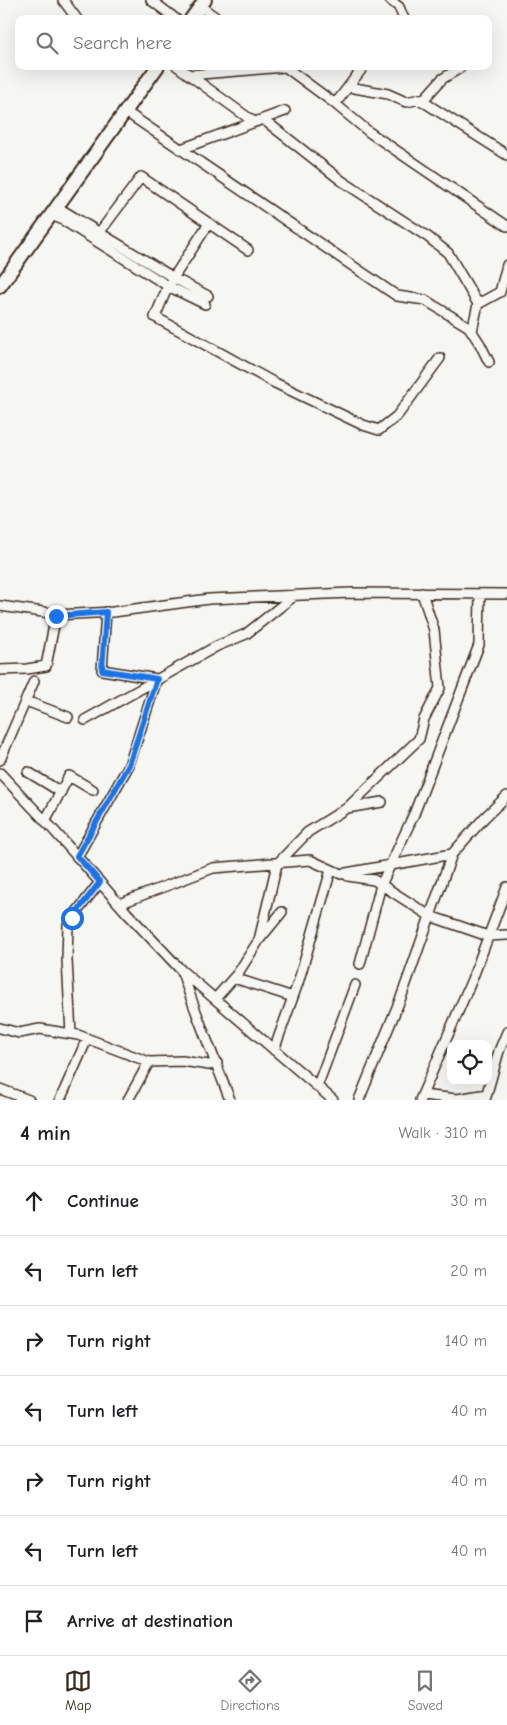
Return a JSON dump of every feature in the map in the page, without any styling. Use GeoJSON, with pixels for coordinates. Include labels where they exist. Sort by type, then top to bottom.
{"type":"FeatureCollection","features":[{"type":"Feature","properties":{"kind":"main road"},"geometry":{"type":"LineString","coordinates":[[194,15],[202,3]]}},
{"type":"Feature","properties":{"kind":"main road"},"geometry":{"type":"LineString","coordinates":[[0,286],[155,70]]}},
{"type":"Feature","properties":{"kind":"street"},"geometry":{"type":"LineString","coordinates":[[63,0],[74,15]]}},
{"type":"Feature","properties":{"kind":"street"},"geometry":{"type":"LineString","coordinates":[[151,0],[171,15]]}},
{"type":"Feature","properties":{"kind":"street"},"geometry":{"type":"LineString","coordinates":[[390,0],[399,7],[402,15]]}},
{"type":"Feature","properties":{"kind":"street"},"geometry":{"type":"LineString","coordinates":[[202,3],[214,15]]}},
{"type":"Feature","properties":{"kind":"street"},"geometry":{"type":"LineString","coordinates":[[182,70],[342,181],[428,237],[448,253],[478,304],[472,331]]}},
{"type":"Feature","properties":{"kind":"street"},"geometry":{"type":"LineString","coordinates":[[189,75],[249,70]]}},
{"type":"Feature","properties":{"kind":"street"},"geometry":{"type":"LineString","coordinates":[[289,70],[370,132],[507,226]]}},
{"type":"Feature","properties":{"kind":"street"},"geometry":{"type":"LineString","coordinates":[[334,103],[361,70]]}},
{"type":"Feature","properties":{"kind":"street"},"geometry":{"type":"LineString","coordinates":[[349,87],[388,94],[406,102],[425,98],[442,79],[457,70]]}},
{"type":"Feature","properties":{"kind":"street"},"geometry":{"type":"LineString","coordinates":[[420,99],[507,155]]}},
{"type":"Feature","properties":{"kind":"street"},"geometry":{"type":"LineString","coordinates":[[181,149],[284,111]]}},
{"type":"Feature","properties":{"kind":"street"},"geometry":{"type":"LineString","coordinates":[[126,112],[396,296],[425,300],[469,327],[489,362]]}},
{"type":"Feature","properties":{"kind":"street"},"geometry":{"type":"LineString","coordinates":[[99,233],[141,177],[248,250]]}},
{"type":"Feature","properties":{"kind":"street"},"geometry":{"type":"LineString","coordinates":[[54,211],[99,233],[207,300],[168,286],[61,219],[54,211]]}},
{"type":"Feature","properties":{"kind":"street"},"geometry":{"type":"LineString","coordinates":[[209,224],[168,286],[155,317],[273,382],[363,425],[379,430],[397,416],[440,358]]}},
{"type":"Feature","properties":{"kind":"street"},"geometry":{"type":"LineString","coordinates":[[478,304],[500,292],[507,265]]}},
{"type":"Feature","properties":{"kind":"street"},"geometry":{"type":"LineString","coordinates":[[0,606],[50,613],[56,616],[209,600],[351,593],[507,594]]}},
{"type":"Feature","properties":{"kind":"street"},"geometry":{"type":"LineString","coordinates":[[259,940],[277,864],[308,832],[347,808],[419,739],[424,719],[440,688],[434,630],[422,593]]}},
{"type":"Feature","properties":{"kind":"street"},"geometry":{"type":"LineString","coordinates":[[360,964],[381,885],[414,814],[479,645],[480,594]]}},
{"type":"Feature","properties":{"kind":"street"},"geometry":{"type":"LineString","coordinates":[[85,720],[217,646],[246,634],[295,596]]}},
{"type":"Feature","properties":{"kind":"street"},"geometry":{"type":"LineString","coordinates":[[106,612],[102,670],[157,679]]}},
{"type":"Feature","properties":{"kind":"street"},"geometry":{"type":"LineString","coordinates":[[0,670],[46,666],[56,616]]}},
{"type":"Feature","properties":{"kind":"street"},"geometry":{"type":"LineString","coordinates":[[77,856],[129,765],[157,679]]}},
{"type":"Feature","properties":{"kind":"street"},"geometry":{"type":"LineString","coordinates":[[0,760],[34,681]]}},
{"type":"Feature","properties":{"kind":"street"},"geometry":{"type":"LineString","coordinates":[[26,701],[68,718]]}},
{"type":"Feature","properties":{"kind":"street"},"geometry":{"type":"LineString","coordinates":[[28,772],[61,792]]}},
{"type":"Feature","properties":{"kind":"street"},"geometry":{"type":"LineString","coordinates":[[0,773],[181,970],[333,1100]]}},
{"type":"Feature","properties":{"kind":"street"},"geometry":{"type":"LineString","coordinates":[[45,821],[69,776],[93,790]]}},
{"type":"Feature","properties":{"kind":"street"},"geometry":{"type":"LineString","coordinates":[[359,1100],[402,995],[452,854],[485,817],[507,796]]}},
{"type":"Feature","properties":{"kind":"street"},"geometry":{"type":"LineString","coordinates":[[347,808],[382,802]]}},
{"type":"Feature","properties":{"kind":"street"},"geometry":{"type":"LineString","coordinates":[[341,874],[452,854]]}},
{"type":"Feature","properties":{"kind":"street"},"geometry":{"type":"LineString","coordinates":[[119,904],[213,868],[310,860],[341,874],[374,880],[430,916],[488,936],[507,940]]}},
{"type":"Feature","properties":{"kind":"street"},"geometry":{"type":"LineString","coordinates":[[274,1050],[311,941],[331,870]]}},
{"type":"Feature","properties":{"kind":"street"},"geometry":{"type":"LineString","coordinates":[[71,1034],[67,960],[68,925],[100,882]]}},
{"type":"Feature","properties":{"kind":"street"},"geometry":{"type":"LineString","coordinates":[[507,887],[421,1097],[485,1098],[503,1052],[507,1032]]}},
{"type":"Feature","properties":{"kind":"street"},"geometry":{"type":"LineString","coordinates":[[215,999],[234,978],[259,940],[282,912]]}},
{"type":"Feature","properties":{"kind":"street"},"geometry":{"type":"LineString","coordinates":[[488,936],[507,935]]}},
{"type":"Feature","properties":{"kind":"street"},"geometry":{"type":"LineString","coordinates":[[181,970],[230,1100]]}},
{"type":"Feature","properties":{"kind":"street"},"geometry":{"type":"LineString","coordinates":[[234,978],[293,997]]}},
{"type":"Feature","properties":{"kind":"street"},"geometry":{"type":"LineString","coordinates":[[317,1087],[355,985]]}},
{"type":"Feature","properties":{"kind":"street"},"geometry":{"type":"LineString","coordinates":[[0,1028],[19,1032],[40,1029],[71,1034],[149,1062],[182,1061],[208,1065],[217,1063]]}},
{"type":"Feature","properties":{"kind":"street"},"geometry":{"type":"LineString","coordinates":[[60,1100],[87,1039]]}},
{"type":"Feature","properties":{"kind":"street"},"geometry":{"type":"LineString","coordinates":[[128,1100],[149,1062]]}},
{"type":"Feature","properties":{"kind":"street"},"geometry":{"type":"LineString","coordinates":[[0,1089],[29,1100]]}},
{"type":"Feature","properties":{"kind":"route"},"geometry":{"type":"LineString","coordinates":[[56,616],[106,612],[102,670],[157,679],[129,765],[77,856],[100,882],[72,918]]}}]}
